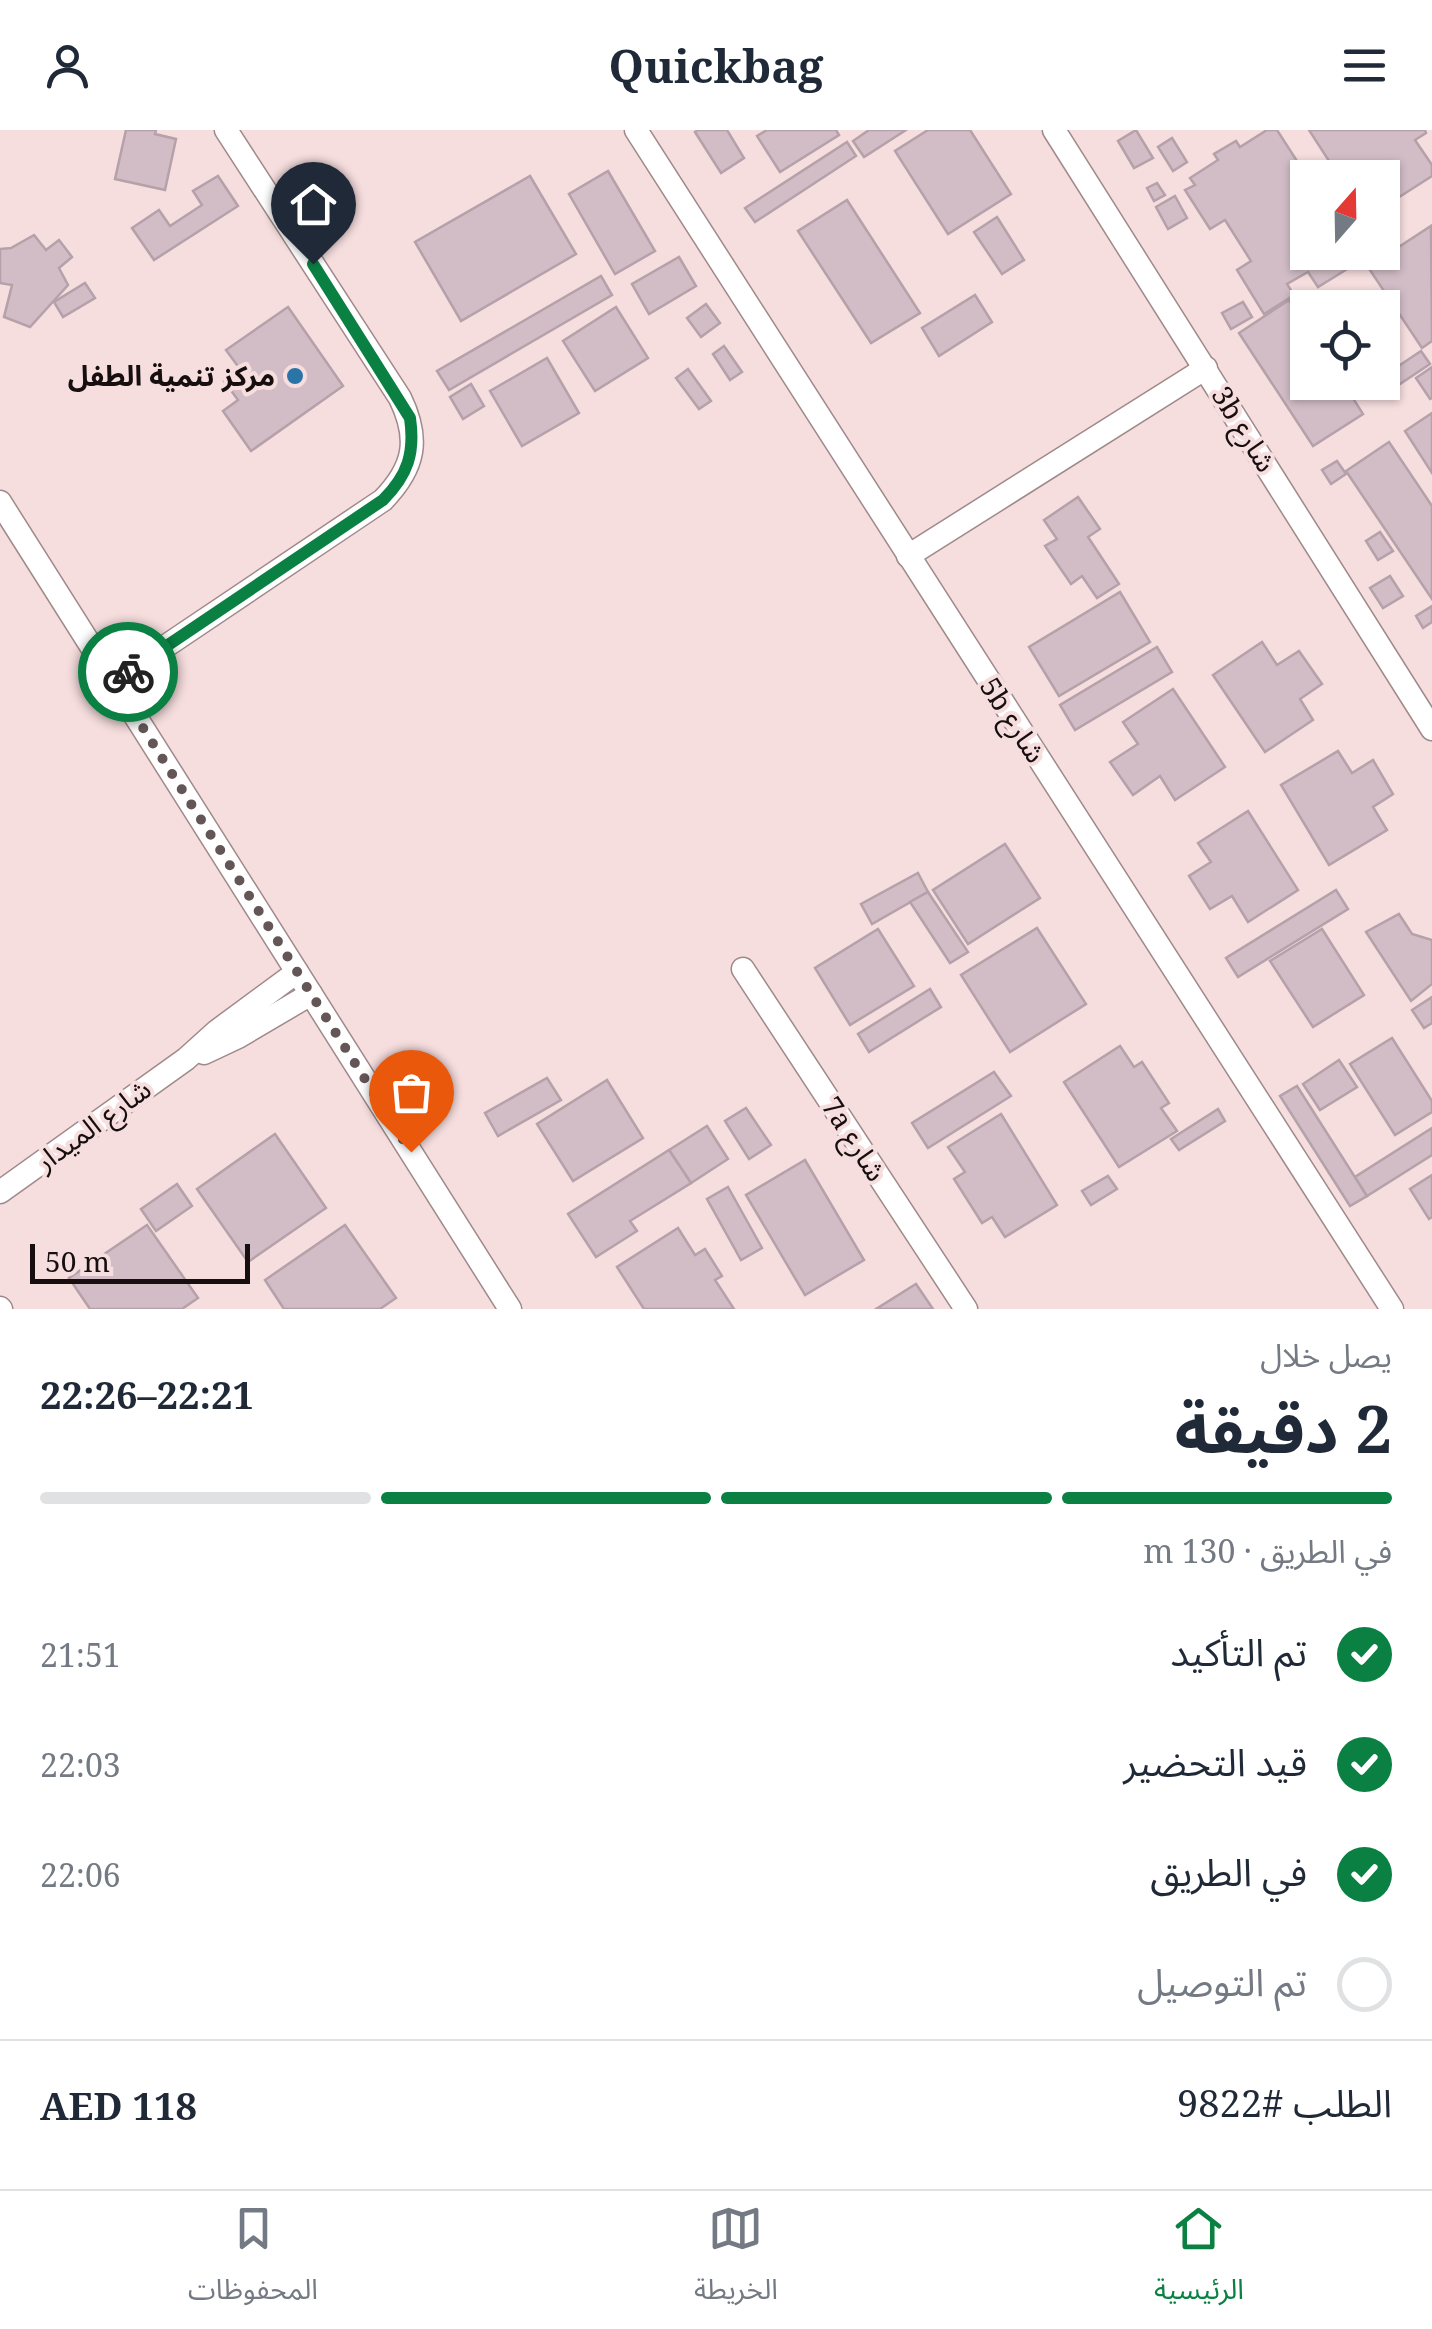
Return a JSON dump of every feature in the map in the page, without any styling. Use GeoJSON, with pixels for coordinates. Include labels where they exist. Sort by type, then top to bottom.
{"type":"FeatureCollection","features":[{"type":"Feature","properties":{"kind":"street"},"geometry":{"type":"LineString","coordinates":[[114,682],[383,500],[399,484],[410,463],[410,418],[400,398],[226,130]]}},
{"type":"Feature","properties":{"kind":"street","name":"5b شارع"},"geometry":{"type":"LineString","coordinates":[[636,130],[1392,1309]]}},
{"type":"Feature","properties":{"kind":"street","name":"3b شارع"},"geometry":{"type":"LineString","coordinates":[[1054,130],[1432,729]]}},
{"type":"Feature","properties":{"kind":"street"},"geometry":{"type":"LineString","coordinates":[[908,556],[1206,368]]}},
{"type":"Feature","properties":{"kind":"street"},"geometry":{"type":"LineString","coordinates":[[0,502],[510,1309]]}},
{"type":"Feature","properties":{"kind":"street","name":"7a شارع"},"geometry":{"type":"LineString","coordinates":[[743,969],[966,1309]]}},
{"type":"Feature","properties":{"kind":"street","name":"شارع الميدار"},"geometry":{"type":"LineString","coordinates":[[0,1192],[186,1059],[297,972]]}},
{"type":"Feature","properties":{"kind":"street","name":"شارع الميدار"},"geometry":{"type":"LineString","coordinates":[[186,1059],[238,1037],[312,994]]}},
{"type":"Feature","properties":{"kind":"building"},"geometry":{"type":"Polygon","coordinates":[[[126,130],[156,130],[155,134],[176,139],[165,190],[115,179],[126,130]]]}},
{"type":"Feature","properties":{"kind":"building"},"geometry":{"type":"Polygon","coordinates":[[[727,130],[744,158],[721,173],[695,132],[727,130]]]}},
{"type":"Feature","properties":{"kind":"building"},"geometry":{"type":"Polygon","coordinates":[[[767,130],[836,130],[839,135],[780,172],[757,136],[767,130]]]}},
{"type":"Feature","properties":{"kind":"building"},"geometry":{"type":"Polygon","coordinates":[[[869,130],[906,130],[864,157],[853,141],[869,130]]]}},
{"type":"Feature","properties":{"kind":"building"},"geometry":{"type":"Polygon","coordinates":[[[928,130],[970,130],[1011,194],[948,234],[895,151],[928,130]]]}},
{"type":"Feature","properties":{"kind":"building"},"geometry":{"type":"Polygon","coordinates":[[[1136,130],[1153,158],[1134,168],[1118,141],[1136,130]]]}},
{"type":"Feature","properties":{"kind":"building"},"geometry":{"type":"Polygon","coordinates":[[[1267,130],[1277,130],[1296,160],[1290,160],[1290,270],[1345,270],[1318,287],[1308,272],[1287,284],[1290,298],[1264,314],[1237,270],[1251,261],[1225,220],[1210,229],[1185,190],[1195,185],[1190,178],[1218,160],[1214,154],[1236,141],[1240,147],[1267,130]]]}},
{"type":"Feature","properties":{"kind":"building"},"geometry":{"type":"Polygon","coordinates":[[[1309,130],[1425,130],[1415,140],[1432,165],[1432,176],[1400,196],[1400,160],[1328,160],[1309,130]]]}},
{"type":"Feature","properties":{"kind":"building"},"geometry":{"type":"Polygon","coordinates":[[[1172,138],[1187,162],[1173,171],[1158,147],[1172,138]]]}},
{"type":"Feature","properties":{"kind":"building"},"geometry":{"type":"Polygon","coordinates":[[[847,142],[856,156],[755,222],[745,208],[847,142]]]}},
{"type":"Feature","properties":{"kind":"building"},"geometry":{"type":"Polygon","coordinates":[[[608,171],[655,251],[615,274],[569,194],[608,171]]]}},
{"type":"Feature","properties":{"kind":"building"},"geometry":{"type":"Polygon","coordinates":[[[218,176],[238,206],[154,260],[132,228],[159,210],[170,226],[202,205],[193,191],[218,176]]]}},
{"type":"Feature","properties":{"kind":"building"},"geometry":{"type":"Polygon","coordinates":[[[530,176],[576,254],[461,321],[415,242],[530,176]]]}},
{"type":"Feature","properties":{"kind":"building"},"geometry":{"type":"Polygon","coordinates":[[[1157,183],[1165,195],[1154,201],[1147,188],[1157,183]]]}},
{"type":"Feature","properties":{"kind":"building"},"geometry":{"type":"Polygon","coordinates":[[[1175,196],[1187,218],[1168,229],[1156,207],[1175,196]]]}},
{"type":"Feature","properties":{"kind":"building"},"geometry":{"type":"Polygon","coordinates":[[[847,200],[920,313],[871,343],[798,231],[847,200]]]}},
{"type":"Feature","properties":{"kind":"building"},"geometry":{"type":"Polygon","coordinates":[[[997,217],[1024,260],[1002,274],[974,232],[997,217]]]}},
{"type":"Feature","properties":{"kind":"building"},"geometry":{"type":"Polygon","coordinates":[[[1431,226],[1432,341],[1422,348],[1400,315],[1400,290],[1383,290],[1370,270],[1400,270],[1400,246],[1431,226]]]}},
{"type":"Feature","properties":{"kind":"building"},"geometry":{"type":"Polygon","coordinates":[[[34,235],[46,250],[59,240],[72,257],[59,268],[68,285],[30,327],[4,317],[12,285],[0,283],[0,249],[11,248],[34,235]]]}},
{"type":"Feature","properties":{"kind":"building"},"geometry":{"type":"Polygon","coordinates":[[[679,257],[696,286],[649,314],[632,284],[679,257]]]}},
{"type":"Feature","properties":{"kind":"building"},"geometry":{"type":"Polygon","coordinates":[[[601,276],[612,295],[449,390],[437,371],[601,276]]]}},
{"type":"Feature","properties":{"kind":"building"},"geometry":{"type":"Polygon","coordinates":[[[85,283],[95,298],[63,317],[54,302],[85,283]]]}},
{"type":"Feature","properties":{"kind":"building"},"geometry":{"type":"Polygon","coordinates":[[[975,295],[992,322],[939,356],[922,328],[975,295]]]}},
{"type":"Feature","properties":{"kind":"building"},"geometry":{"type":"Polygon","coordinates":[[[1289,300],[1290,400],[1354,400],[1363,414],[1313,446],[1239,333],[1289,300]]]}},
{"type":"Feature","properties":{"kind":"building"},"geometry":{"type":"Polygon","coordinates":[[[1243,302],[1252,317],[1231,329],[1222,313],[1243,302]]]}},
{"type":"Feature","properties":{"kind":"building"},"geometry":{"type":"Polygon","coordinates":[[[706,304],[720,323],[701,337],[687,318],[706,304]]]}},
{"type":"Feature","properties":{"kind":"building"},"geometry":{"type":"Polygon","coordinates":[[[288,307],[343,386],[251,451],[223,411],[238,400],[224,381],[240,369],[226,350],[288,307]]]}},
{"type":"Feature","properties":{"kind":"building"},"geometry":{"type":"Polygon","coordinates":[[[616,307],[648,358],[595,391],[563,341],[616,307]]]}},
{"type":"Feature","properties":{"kind":"building"},"geometry":{"type":"Polygon","coordinates":[[[724,346],[742,372],[730,380],[713,354],[724,346]]]}},
{"type":"Feature","properties":{"kind":"building"},"geometry":{"type":"Polygon","coordinates":[[[1421,351],[1430,364],[1400,384],[1400,365],[1421,351]]]}},
{"type":"Feature","properties":{"kind":"building"},"geometry":{"type":"Polygon","coordinates":[[[547,358],[579,413],[522,446],[490,391],[547,358]]]}},
{"type":"Feature","properties":{"kind":"building"},"geometry":{"type":"Polygon","coordinates":[[[1432,367],[1432,398],[1430,399],[1416,378],[1432,367]]]}},
{"type":"Feature","properties":{"kind":"building"},"geometry":{"type":"Polygon","coordinates":[[[688,369],[711,401],[699,409],[676,378],[688,369]]]}},
{"type":"Feature","properties":{"kind":"building"},"geometry":{"type":"Polygon","coordinates":[[[471,384],[484,406],[463,419],[450,397],[471,384]]]}},
{"type":"Feature","properties":{"kind":"building"},"geometry":{"type":"Polygon","coordinates":[[[1432,413],[1432,473],[1405,431],[1432,413]]]}},
{"type":"Feature","properties":{"kind":"building"},"geometry":{"type":"Polygon","coordinates":[[[1389,442],[1432,506],[1432,599],[1346,471],[1389,442]]]}},
{"type":"Feature","properties":{"kind":"building"},"geometry":{"type":"Polygon","coordinates":[[[1337,461],[1346,474],[1331,484],[1322,470],[1337,461]]]}},
{"type":"Feature","properties":{"kind":"building"},"geometry":{"type":"Polygon","coordinates":[[[1078,497],[1100,529],[1088,537],[1119,584],[1097,598],[1082,576],[1071,584],[1045,546],[1057,539],[1044,520],[1078,497]]]}},
{"type":"Feature","properties":{"kind":"building"},"geometry":{"type":"Polygon","coordinates":[[[1380,532],[1393,551],[1378,560],[1366,541],[1380,532]]]}},
{"type":"Feature","properties":{"kind":"building"},"geometry":{"type":"Polygon","coordinates":[[[1390,576],[1403,596],[1383,608],[1370,588],[1390,576]]]}},
{"type":"Feature","properties":{"kind":"building"},"geometry":{"type":"Polygon","coordinates":[[[1120,592],[1150,642],[1059,696],[1029,647],[1120,592]]]}},
{"type":"Feature","properties":{"kind":"building"},"geometry":{"type":"Polygon","coordinates":[[[1432,606],[1432,622],[1423,628],[1416,616],[1432,606]]]}},
{"type":"Feature","properties":{"kind":"building"},"geometry":{"type":"Polygon","coordinates":[[[1262,642],[1277,665],[1299,651],[1322,684],[1300,699],[1313,720],[1265,752],[1213,675],[1262,642]]]}},
{"type":"Feature","properties":{"kind":"building"},"geometry":{"type":"Polygon","coordinates":[[[1157,647],[1172,672],[1075,730],[1060,705],[1157,647]]]}},
{"type":"Feature","properties":{"kind":"building"},"geometry":{"type":"Polygon","coordinates":[[[1173,689],[1225,767],[1175,800],[1160,776],[1133,795],[1110,762],[1138,744],[1123,722],[1173,689]]]}},
{"type":"Feature","properties":{"kind":"building"},"geometry":{"type":"Polygon","coordinates":[[[1338,751],[1352,773],[1373,760],[1393,794],[1373,807],[1387,830],[1329,865],[1281,785],[1338,751]]]}},
{"type":"Feature","properties":{"kind":"building"},"geometry":{"type":"Polygon","coordinates":[[[1248,811],[1298,890],[1248,922],[1232,896],[1210,909],[1189,876],[1211,862],[1198,843],[1248,811]]]}},
{"type":"Feature","properties":{"kind":"building"},"geometry":{"type":"Polygon","coordinates":[[[1005,844],[1040,898],[968,944],[933,890],[1005,844]]]}},
{"type":"Feature","properties":{"kind":"building"},"geometry":{"type":"Polygon","coordinates":[[[918,873],[928,892],[872,924],[861,904],[918,873]]]}},
{"type":"Feature","properties":{"kind":"building"},"geometry":{"type":"Polygon","coordinates":[[[1336,890],[1348,909],[1238,977],[1226,958],[1336,890]]]}},
{"type":"Feature","properties":{"kind":"building"},"geometry":{"type":"Polygon","coordinates":[[[928,892],[968,952],[950,963],[910,902],[928,892]]]}},
{"type":"Feature","properties":{"kind":"building"},"geometry":{"type":"Polygon","coordinates":[[[1399,914],[1412,934],[1432,940],[1432,984],[1411,1001],[1366,932],[1399,914]]]}},
{"type":"Feature","properties":{"kind":"building"},"geometry":{"type":"Polygon","coordinates":[[[1037,928],[1086,1004],[1010,1052],[961,975],[1037,928]]]}},
{"type":"Feature","properties":{"kind":"building"},"geometry":{"type":"Polygon","coordinates":[[[878,929],[914,986],[850,1025],[815,968],[878,929]]]}},
{"type":"Feature","properties":{"kind":"building"},"geometry":{"type":"Polygon","coordinates":[[[1322,929],[1364,995],[1313,1027],[1270,961],[1322,929]]]}},
{"type":"Feature","properties":{"kind":"building"},"geometry":{"type":"Polygon","coordinates":[[[930,989],[941,1007],[869,1052],[858,1034],[930,989]]]}},
{"type":"Feature","properties":{"kind":"building"},"geometry":{"type":"Polygon","coordinates":[[[1432,997],[1432,1023],[1424,1028],[1412,1010],[1432,997]]]}},
{"type":"Feature","properties":{"kind":"building"},"geometry":{"type":"Polygon","coordinates":[[[1392,1038],[1432,1101],[1432,1112],[1395,1135],[1350,1064],[1392,1038]]]}},
{"type":"Feature","properties":{"kind":"building"},"geometry":{"type":"Polygon","coordinates":[[[1120,1046],[1134,1067],[1142,1062],[1169,1103],[1161,1108],[1177,1131],[1119,1167],[1064,1082],[1120,1046]]]}},
{"type":"Feature","properties":{"kind":"building"},"geometry":{"type":"Polygon","coordinates":[[[1339,1060],[1357,1087],[1320,1110],[1303,1084],[1339,1060]]]}},
{"type":"Feature","properties":{"kind":"building"},"geometry":{"type":"Polygon","coordinates":[[[994,1072],[1011,1096],[928,1148],[912,1123],[994,1072]]]}},
{"type":"Feature","properties":{"kind":"building"},"geometry":{"type":"Polygon","coordinates":[[[547,1078],[561,1100],[498,1136],[485,1113],[547,1078]]]}},
{"type":"Feature","properties":{"kind":"building"},"geometry":{"type":"Polygon","coordinates":[[[607,1080],[643,1138],[573,1181],[537,1124],[607,1080]]]}},
{"type":"Feature","properties":{"kind":"building"},"geometry":{"type":"Polygon","coordinates":[[[1297,1086],[1367,1196],[1350,1206],[1280,1096],[1297,1086]]]}},
{"type":"Feature","properties":{"kind":"building"},"geometry":{"type":"Polygon","coordinates":[[[746,1108],[771,1145],[749,1159],[725,1121],[746,1108]]]}},
{"type":"Feature","properties":{"kind":"building"},"geometry":{"type":"Polygon","coordinates":[[[1218,1109],[1225,1121],[1179,1150],[1171,1139],[1218,1109]]]}},
{"type":"Feature","properties":{"kind":"building"},"geometry":{"type":"Polygon","coordinates":[[[1001,1114],[1057,1205],[1005,1237],[992,1217],[982,1223],[954,1179],[965,1172],[948,1147],[1001,1114]]]}},
{"type":"Feature","properties":{"kind":"building"},"geometry":{"type":"Polygon","coordinates":[[[707,1126],[728,1159],[691,1183],[669,1150],[707,1126]]]}},
{"type":"Feature","properties":{"kind":"building"},"geometry":{"type":"Polygon","coordinates":[[[1432,1128],[1432,1155],[1367,1196],[1355,1177],[1432,1128]]]}},
{"type":"Feature","properties":{"kind":"building"},"geometry":{"type":"Polygon","coordinates":[[[275,1134],[326,1208],[248,1262],[197,1189],[275,1134]]]}},
{"type":"Feature","properties":{"kind":"building"},"geometry":{"type":"Polygon","coordinates":[[[669,1150],[691,1183],[630,1221],[637,1231],[596,1257],[568,1214],[669,1150]]]}},
{"type":"Feature","properties":{"kind":"building"},"geometry":{"type":"Polygon","coordinates":[[[805,1160],[864,1260],[805,1295],[746,1195],[805,1160]]]}},
{"type":"Feature","properties":{"kind":"building"},"geometry":{"type":"Polygon","coordinates":[[[1432,1175],[1432,1217],[1429,1219],[1410,1189],[1432,1175]]]}},
{"type":"Feature","properties":{"kind":"building"},"geometry":{"type":"Polygon","coordinates":[[[1108,1176],[1117,1189],[1091,1205],[1082,1191],[1108,1176]]]}},
{"type":"Feature","properties":{"kind":"building"},"geometry":{"type":"Polygon","coordinates":[[[177,1184],[192,1206],[156,1231],[141,1209],[177,1184]]]}},
{"type":"Feature","properties":{"kind":"building"},"geometry":{"type":"Polygon","coordinates":[[[728,1187],[762,1248],[741,1260],[707,1199],[728,1187]]]}},
{"type":"Feature","properties":{"kind":"building"},"geometry":{"type":"Polygon","coordinates":[[[147,1225],[198,1298],[182,1309],[90,1309],[69,1278],[147,1225]]]}},
{"type":"Feature","properties":{"kind":"building"},"geometry":{"type":"Polygon","coordinates":[[[345,1225],[396,1298],[380,1309],[284,1309],[265,1280],[345,1225]]]}},
{"type":"Feature","properties":{"kind":"building"},"geometry":{"type":"Polygon","coordinates":[[[678,1228],[695,1255],[705,1249],[722,1276],[715,1280],[734,1309],[644,1309],[617,1267],[678,1228]]]}},
{"type":"Feature","properties":{"kind":"building"},"geometry":{"type":"Polygon","coordinates":[[[916,1284],[933,1309],[876,1309],[916,1284]]]}},
{"type":"Feature","properties":{"kind":"way so far"},"geometry":{"type":"LineString","coordinates":[[128,672],[114,682],[411,1152]]}},
{"type":"Feature","properties":{"kind":"place","name":"مركز تنمية الطفل"},"geometry":{"type":"Point","coordinates":[295,376]}},
{"type":"Feature","properties":{"kind":"route"},"geometry":{"type":"LineString","coordinates":[[128,672],[383,500],[399,484],[410,463],[410,418],[313,264]]}}]}
